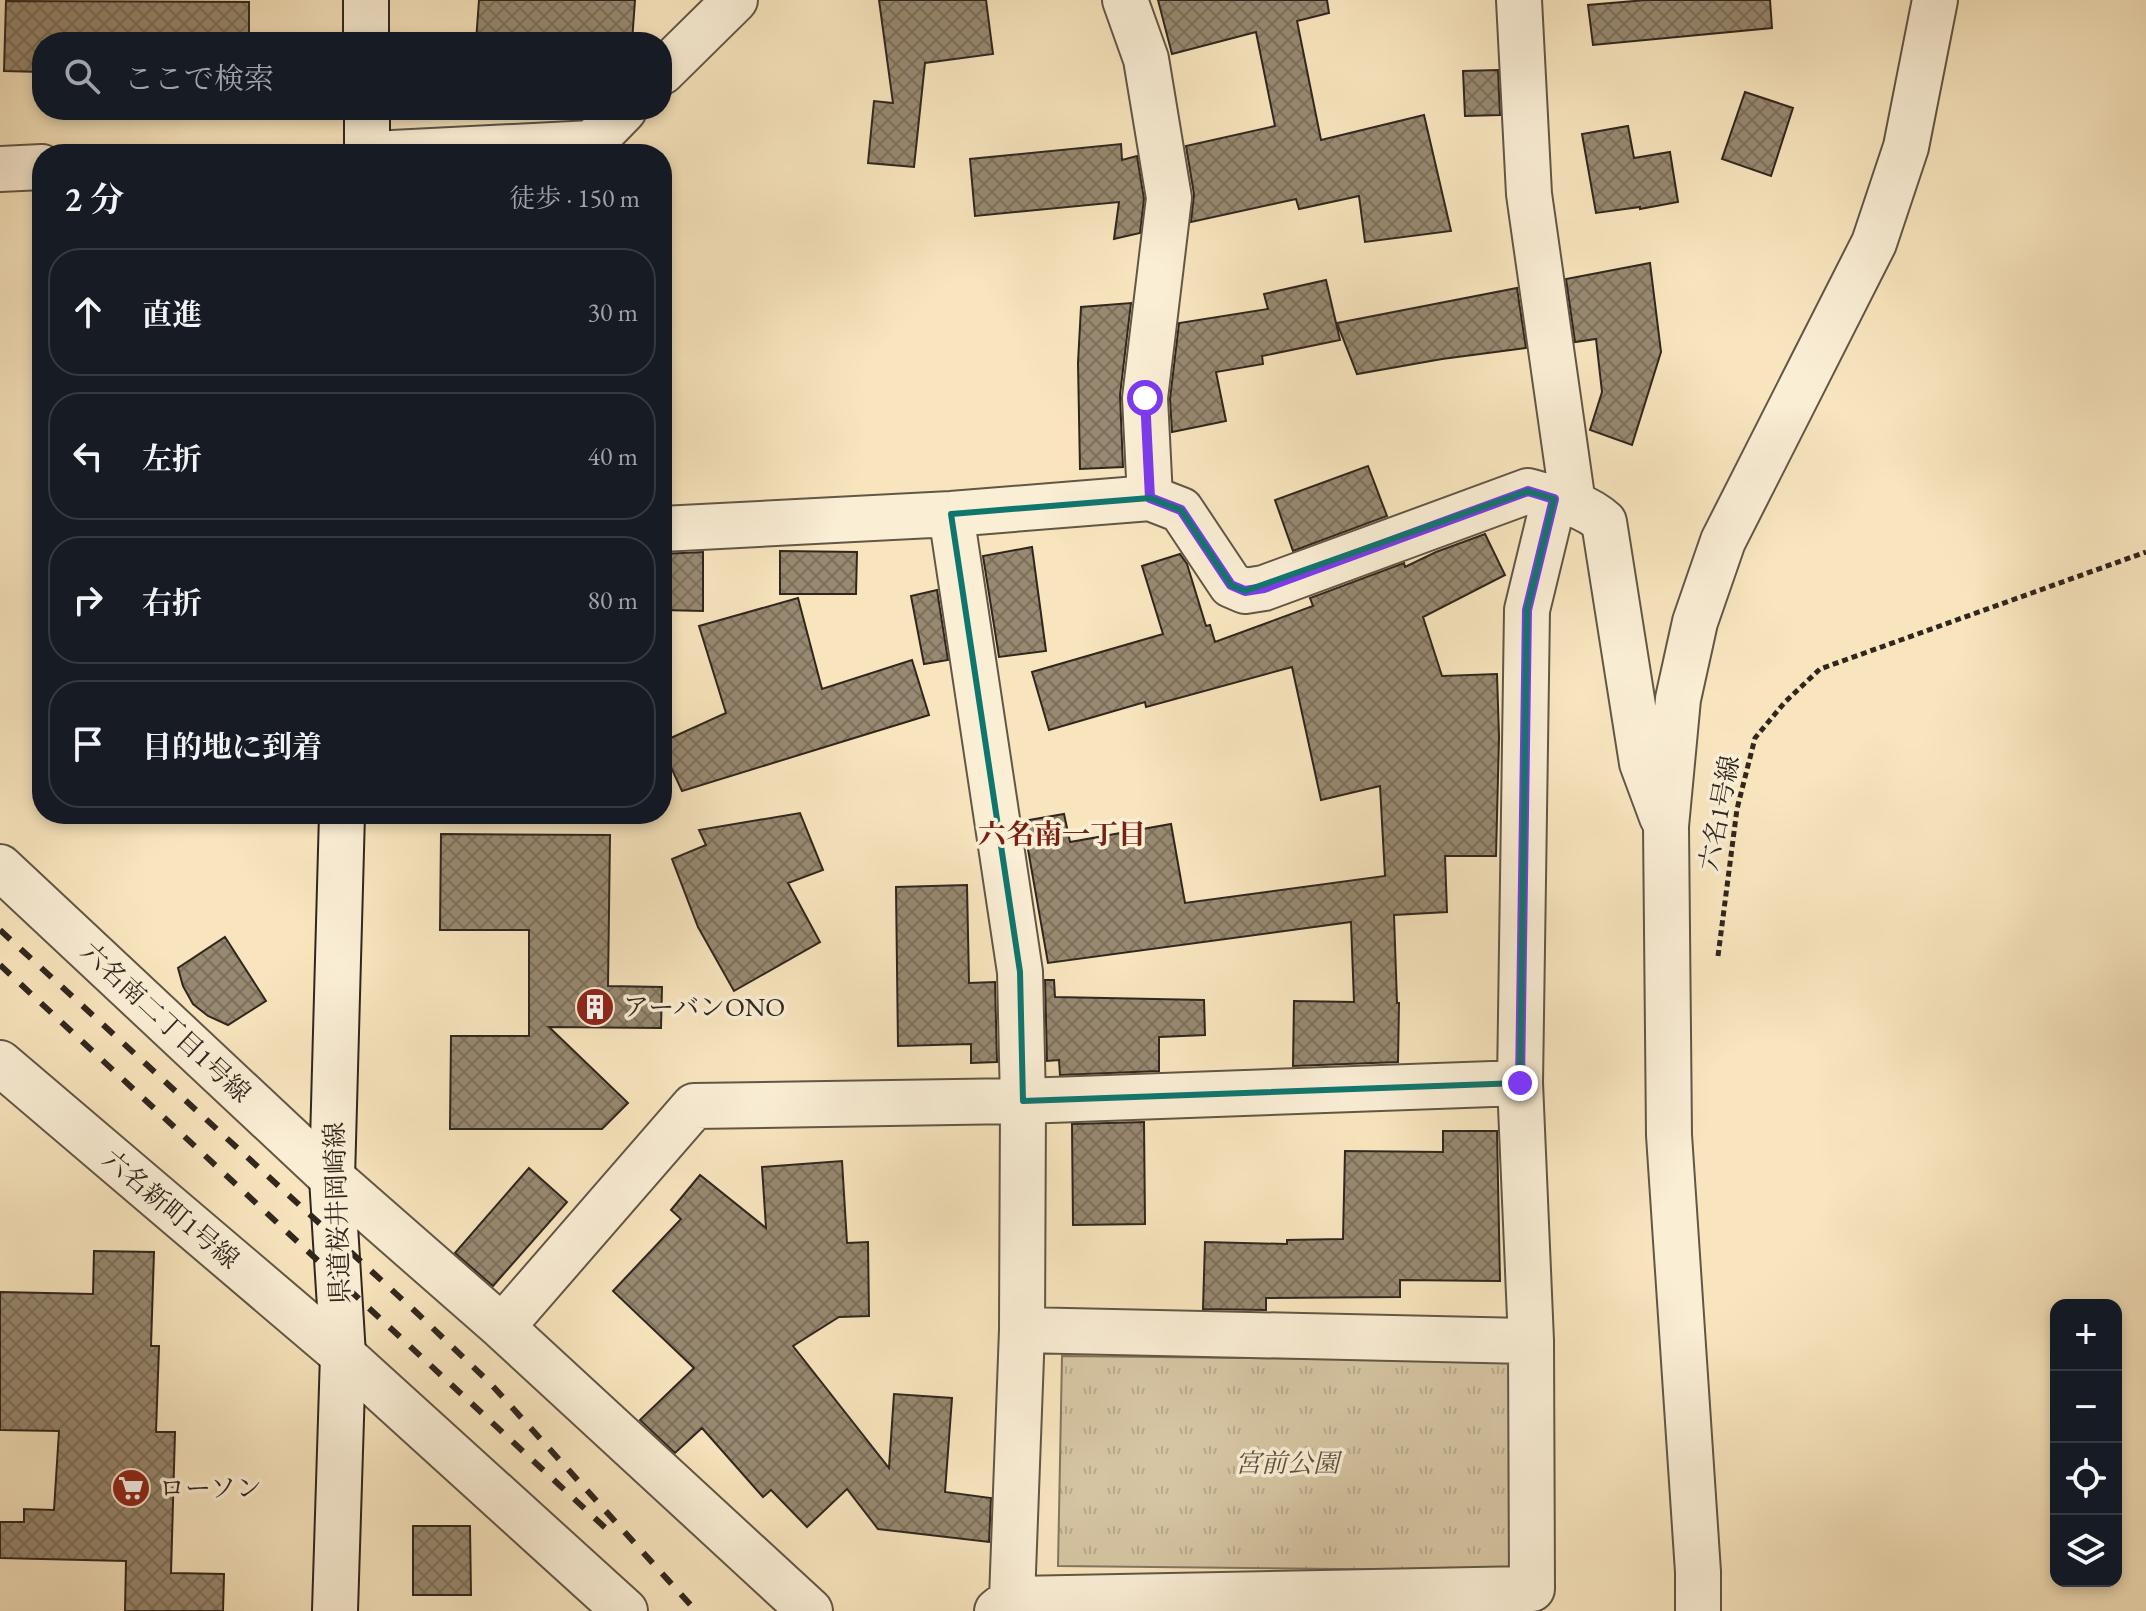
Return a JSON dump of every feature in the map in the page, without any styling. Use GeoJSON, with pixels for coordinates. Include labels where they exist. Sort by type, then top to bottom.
{"type":"FeatureCollection","features":[{"type":"Feature","properties":{"kind":"street"},"geometry":{"type":"LineString","coordinates":[[366,0],[366,32]]}},
{"type":"Feature","properties":{"kind":"street"},"geometry":{"type":"LineString","coordinates":[[672,62],[735,0]]}},
{"type":"Feature","properties":{"kind":"street"},"geometry":{"type":"LineString","coordinates":[[1125,0],[1146,59],[1169,198],[1145,398],[1150,498]]}},
{"type":"Feature","properties":{"kind":"street"},"geometry":{"type":"LineString","coordinates":[[951,514],[1020,972],[1022,1330],[1004,1605],[1532,1589],[1531,1341],[1520,1083],[1527,610],[1564,501],[1529,194],[1519,0]]}},
{"type":"Feature","properties":{"kind":"street"},"geometry":{"type":"LineString","coordinates":[[1701,1598],[1669,1135],[1666,826],[1678,699],[1695,622],[1723,541],[1874,243],[1906,147],[1925,10]]}},
{"type":"Feature","properties":{"kind":"street"},"geometry":{"type":"LineString","coordinates":[[368,120],[369,144]]}},
{"type":"Feature","properties":{"kind":"street"},"geometry":{"type":"LineString","coordinates":[[595,144],[616,120]]}},
{"type":"Feature","properties":{"kind":"street"},"geometry":{"type":"LineString","coordinates":[[0,169],[32,167]]}},
{"type":"Feature","properties":{"kind":"street"},"geometry":{"type":"LineString","coordinates":[[672,528],[951,514],[1150,498],[1181,510],[1231,585],[1245,591],[1264,588],[1528,491],[1564,501],[1590,509],[1604,522],[1642,763],[1666,826]]}},
{"type":"Feature","properties":{"kind":"street","name":"県道桜井岡崎線"},"geometry":{"type":"LineString","coordinates":[[335,1611],[343,1355],[332,1178],[342,824]]}},
{"type":"Feature","properties":{"kind":"street","name":"六名南二丁目1号線"},"geometry":{"type":"LineString","coordinates":[[0,867],[332,1178],[502,1327],[810,1611]]}},
{"type":"Feature","properties":{"kind":"street","name":"六名新町1号線"},"geometry":{"type":"LineString","coordinates":[[0,1063],[343,1355],[625,1611]]}},
{"type":"Feature","properties":{"kind":"street"},"geometry":{"type":"LineString","coordinates":[[502,1327],[694,1106],[1023,1101],[1520,1083]]}},
{"type":"Feature","properties":{"kind":"street"},"geometry":{"type":"LineString","coordinates":[[1022,1330],[1531,1341]]}},
{"type":"Feature","properties":{"kind":"path","name":"六名1号線"},"geometry":{"type":"LineString","coordinates":[[1718,959],[1737,809],[1755,738],[1785,702],[1820,669],[2146,552]]}},
{"type":"Feature","properties":{"kind":"highlighted area"},"geometry":{"type":"Polygon","coordinates":[[[1528,491],[1554,499],[1527,610],[1520,1083],[1023,1101],[1020,972],[951,514],[1150,498],[1181,510],[1231,585],[1245,591],[1528,491]]]}},
{"type":"Feature","properties":{"kind":"green space","name":"宮前公園"},"geometry":{"type":"Polygon","coordinates":[[[1062,1356],[1516,1361],[1513,1571],[1058,1566],[1062,1356]]]}},
{"type":"Feature","properties":{"kind":"building"},"geometry":{"type":"Polygon","coordinates":[[[479,0],[635,0],[633,32],[477,32],[479,0]]]}},
{"type":"Feature","properties":{"kind":"building"},"geometry":{"type":"Polygon","coordinates":[[[879,0],[986,0],[993,54],[925,63],[914,167],[868,163],[874,101],[893,103],[879,0]]]}},
{"type":"Feature","properties":{"kind":"building"},"geometry":{"type":"Polygon","coordinates":[[[1158,0],[1327,0],[1329,13],[1297,21],[1321,140],[1424,115],[1451,231],[1365,242],[1359,196],[1299,209],[1296,199],[1191,222],[1194,194],[1186,146],[1275,126],[1256,32],[1172,54],[1158,0]]]}},
{"type":"Feature","properties":{"kind":"building"},"geometry":{"type":"Polygon","coordinates":[[[1646,0],[1770,0],[1772,28],[1593,45],[1588,5],[1646,0]]]}},
{"type":"Feature","properties":{"kind":"building"},"geometry":{"type":"Polygon","coordinates":[[[6,1],[249,2],[249,32],[32,32],[32,72],[4,71],[6,1]]]}},
{"type":"Feature","properties":{"kind":"building"},"geometry":{"type":"Polygon","coordinates":[[[1498,70],[1500,115],[1465,116],[1463,71],[1498,70]]]}},
{"type":"Feature","properties":{"kind":"building"},"geometry":{"type":"Polygon","coordinates":[[[1745,92],[1793,108],[1771,176],[1722,159],[1745,92]]]}},
{"type":"Feature","properties":{"kind":"building"},"geometry":{"type":"Polygon","coordinates":[[[1628,126],[1634,158],[1670,152],[1678,202],[1596,213],[1582,134],[1628,126]]]}},
{"type":"Feature","properties":{"kind":"building"},"geometry":{"type":"Polygon","coordinates":[[[1121,144],[1122,160],[1137,156],[1144,199],[1140,233],[1114,239],[1119,202],[975,216],[970,159],[1121,144]]]}},
{"type":"Feature","properties":{"kind":"building"},"geometry":{"type":"Polygon","coordinates":[[[1650,263],[1661,352],[1632,445],[1590,430],[1602,392],[1596,339],[1575,342],[1566,279],[1650,263]]]}},
{"type":"Feature","properties":{"kind":"building"},"geometry":{"type":"Polygon","coordinates":[[[1326,280],[1340,340],[1262,356],[1263,364],[1216,372],[1226,421],[1172,432],[1170,399],[1179,323],[1268,309],[1264,294],[1326,280]]]}},
{"type":"Feature","properties":{"kind":"building"},"geometry":{"type":"Polygon","coordinates":[[[1517,288],[1526,348],[1357,374],[1337,323],[1517,288]]]}},
{"type":"Feature","properties":{"kind":"building"},"geometry":{"type":"Polygon","coordinates":[[[1131,303],[1120,395],[1123,467],[1080,469],[1078,363],[1081,307],[1131,303]]]}},
{"type":"Feature","properties":{"kind":"building"},"geometry":{"type":"Polygon","coordinates":[[[1368,466],[1387,516],[1293,551],[1275,500],[1368,466]]]}},
{"type":"Feature","properties":{"kind":"building"},"geometry":{"type":"Polygon","coordinates":[[[1485,534],[1505,575],[1423,617],[1442,676],[1497,674],[1496,856],[1445,856],[1447,912],[1394,915],[1399,1003],[1398,1062],[1293,1066],[1294,1001],[1354,1002],[1351,922],[1048,963],[1023,821],[1064,814],[1070,842],[1171,824],[1185,903],[1385,876],[1380,786],[1321,800],[1292,667],[1146,707],[1145,702],[1049,730],[1032,672],[1163,634],[1142,566],[1180,554],[1187,564],[1206,626],[1210,625],[1215,642],[1313,606],[1310,598],[1404,563],[1405,567],[1485,534]]]}},
{"type":"Feature","properties":{"kind":"building"},"geometry":{"type":"Polygon","coordinates":[[[1032,547],[1046,651],[999,657],[983,556],[1032,547]]]}},
{"type":"Feature","properties":{"kind":"building"},"geometry":{"type":"Polygon","coordinates":[[[780,551],[857,552],[856,594],[780,594],[780,551]]]}},
{"type":"Feature","properties":{"kind":"building"},"geometry":{"type":"Polygon","coordinates":[[[703,552],[703,611],[672,610],[672,554],[703,552]]]}},
{"type":"Feature","properties":{"kind":"building"},"geometry":{"type":"Polygon","coordinates":[[[937,590],[948,660],[924,664],[911,596],[937,590]]]}},
{"type":"Feature","properties":{"kind":"building"},"geometry":{"type":"Polygon","coordinates":[[[798,598],[822,689],[912,660],[929,715],[682,791],[672,770],[672,737],[726,713],[699,626],[798,598]]]}},
{"type":"Feature","properties":{"kind":"building"},"geometry":{"type":"Polygon","coordinates":[[[800,813],[823,870],[788,883],[820,942],[734,991],[698,927],[672,859],[706,845],[699,830],[800,813]]]}},
{"type":"Feature","properties":{"kind":"building"},"geometry":{"type":"Polygon","coordinates":[[[441,834],[610,835],[608,986],[662,987],[661,1028],[549,1027],[628,1103],[602,1129],[450,1129],[451,1036],[529,1036],[529,930],[440,930],[441,834]]]}},
{"type":"Feature","properties":{"kind":"building"},"geometry":{"type":"Polygon","coordinates":[[[967,885],[969,983],[995,982],[997,1062],[971,1063],[971,1044],[898,1046],[896,887],[967,885]]]}},
{"type":"Feature","properties":{"kind":"building"},"geometry":{"type":"Polygon","coordinates":[[[225,937],[266,1001],[228,1025],[208,1016],[193,1004],[178,968],[225,937]]]}},
{"type":"Feature","properties":{"kind":"building"},"geometry":{"type":"Polygon","coordinates":[[[1045,980],[1054,980],[1055,997],[1204,1000],[1205,1035],[1159,1037],[1159,1071],[1060,1075],[1059,1060],[1047,1061],[1045,980]]]}},
{"type":"Feature","properties":{"kind":"building"},"geometry":{"type":"Polygon","coordinates":[[[1144,1122],[1145,1224],[1073,1225],[1072,1124],[1144,1122]]]}},
{"type":"Feature","properties":{"kind":"building"},"geometry":{"type":"Polygon","coordinates":[[[1443,1131],[1497,1131],[1500,1281],[1400,1280],[1400,1297],[1266,1298],[1266,1310],[1203,1309],[1205,1242],[1287,1244],[1287,1240],[1343,1239],[1345,1151],[1443,1152],[1443,1131]]]}},
{"type":"Feature","properties":{"kind":"building"},"geometry":{"type":"Polygon","coordinates":[[[842,1161],[847,1243],[868,1242],[869,1316],[839,1317],[793,1346],[889,1468],[894,1394],[952,1398],[945,1492],[991,1498],[989,1542],[878,1529],[847,1489],[807,1527],[771,1490],[763,1497],[702,1428],[675,1453],[640,1420],[694,1368],[613,1291],[681,1219],[671,1210],[700,1175],[766,1228],[762,1167],[842,1161]]]}},
{"type":"Feature","properties":{"kind":"building"},"geometry":{"type":"Polygon","coordinates":[[[529,1168],[567,1202],[493,1286],[455,1253],[529,1168]]]}},
{"type":"Feature","properties":{"kind":"building"},"geometry":{"type":"Polygon","coordinates":[[[94,1251],[154,1252],[151,1346],[159,1346],[156,1432],[175,1432],[171,1573],[224,1574],[223,1611],[125,1611],[126,1561],[0,1558],[0,1522],[24,1522],[24,1509],[54,1510],[59,1431],[0,1430],[0,1292],[93,1294],[94,1251]]]}},
{"type":"Feature","properties":{"kind":"building"},"geometry":{"type":"Polygon","coordinates":[[[413,1526],[470,1526],[471,1595],[413,1595],[413,1526]]]}},
{"type":"Feature","properties":{"kind":"railway"},"geometry":{"type":"LineString","coordinates":[[0,930],[490,1383],[696,1611]]}},
{"type":"Feature","properties":{"kind":"railway"},"geometry":{"type":"LineString","coordinates":[[0,965],[613,1535]]}},
{"type":"Feature","properties":{"kind":"place","name":"アーバンONO"},"geometry":{"type":"Point","coordinates":[595,1007]}},
{"type":"Feature","properties":{"kind":"place","name":"ローソン"},"geometry":{"type":"Point","coordinates":[131,1488]}},
{"type":"Feature","properties":{"kind":"district","name":"六名南一丁目"},"geometry":{"type":"Point","coordinates":[1062,834]}},
{"type":"Feature","properties":{"kind":"route"},"geometry":{"type":"LineString","coordinates":[[1145,398],[1150,498],[1181,510],[1231,585],[1245,591],[1264,588],[1528,491],[1554,499],[1527,610],[1520,1083]]}}]}
